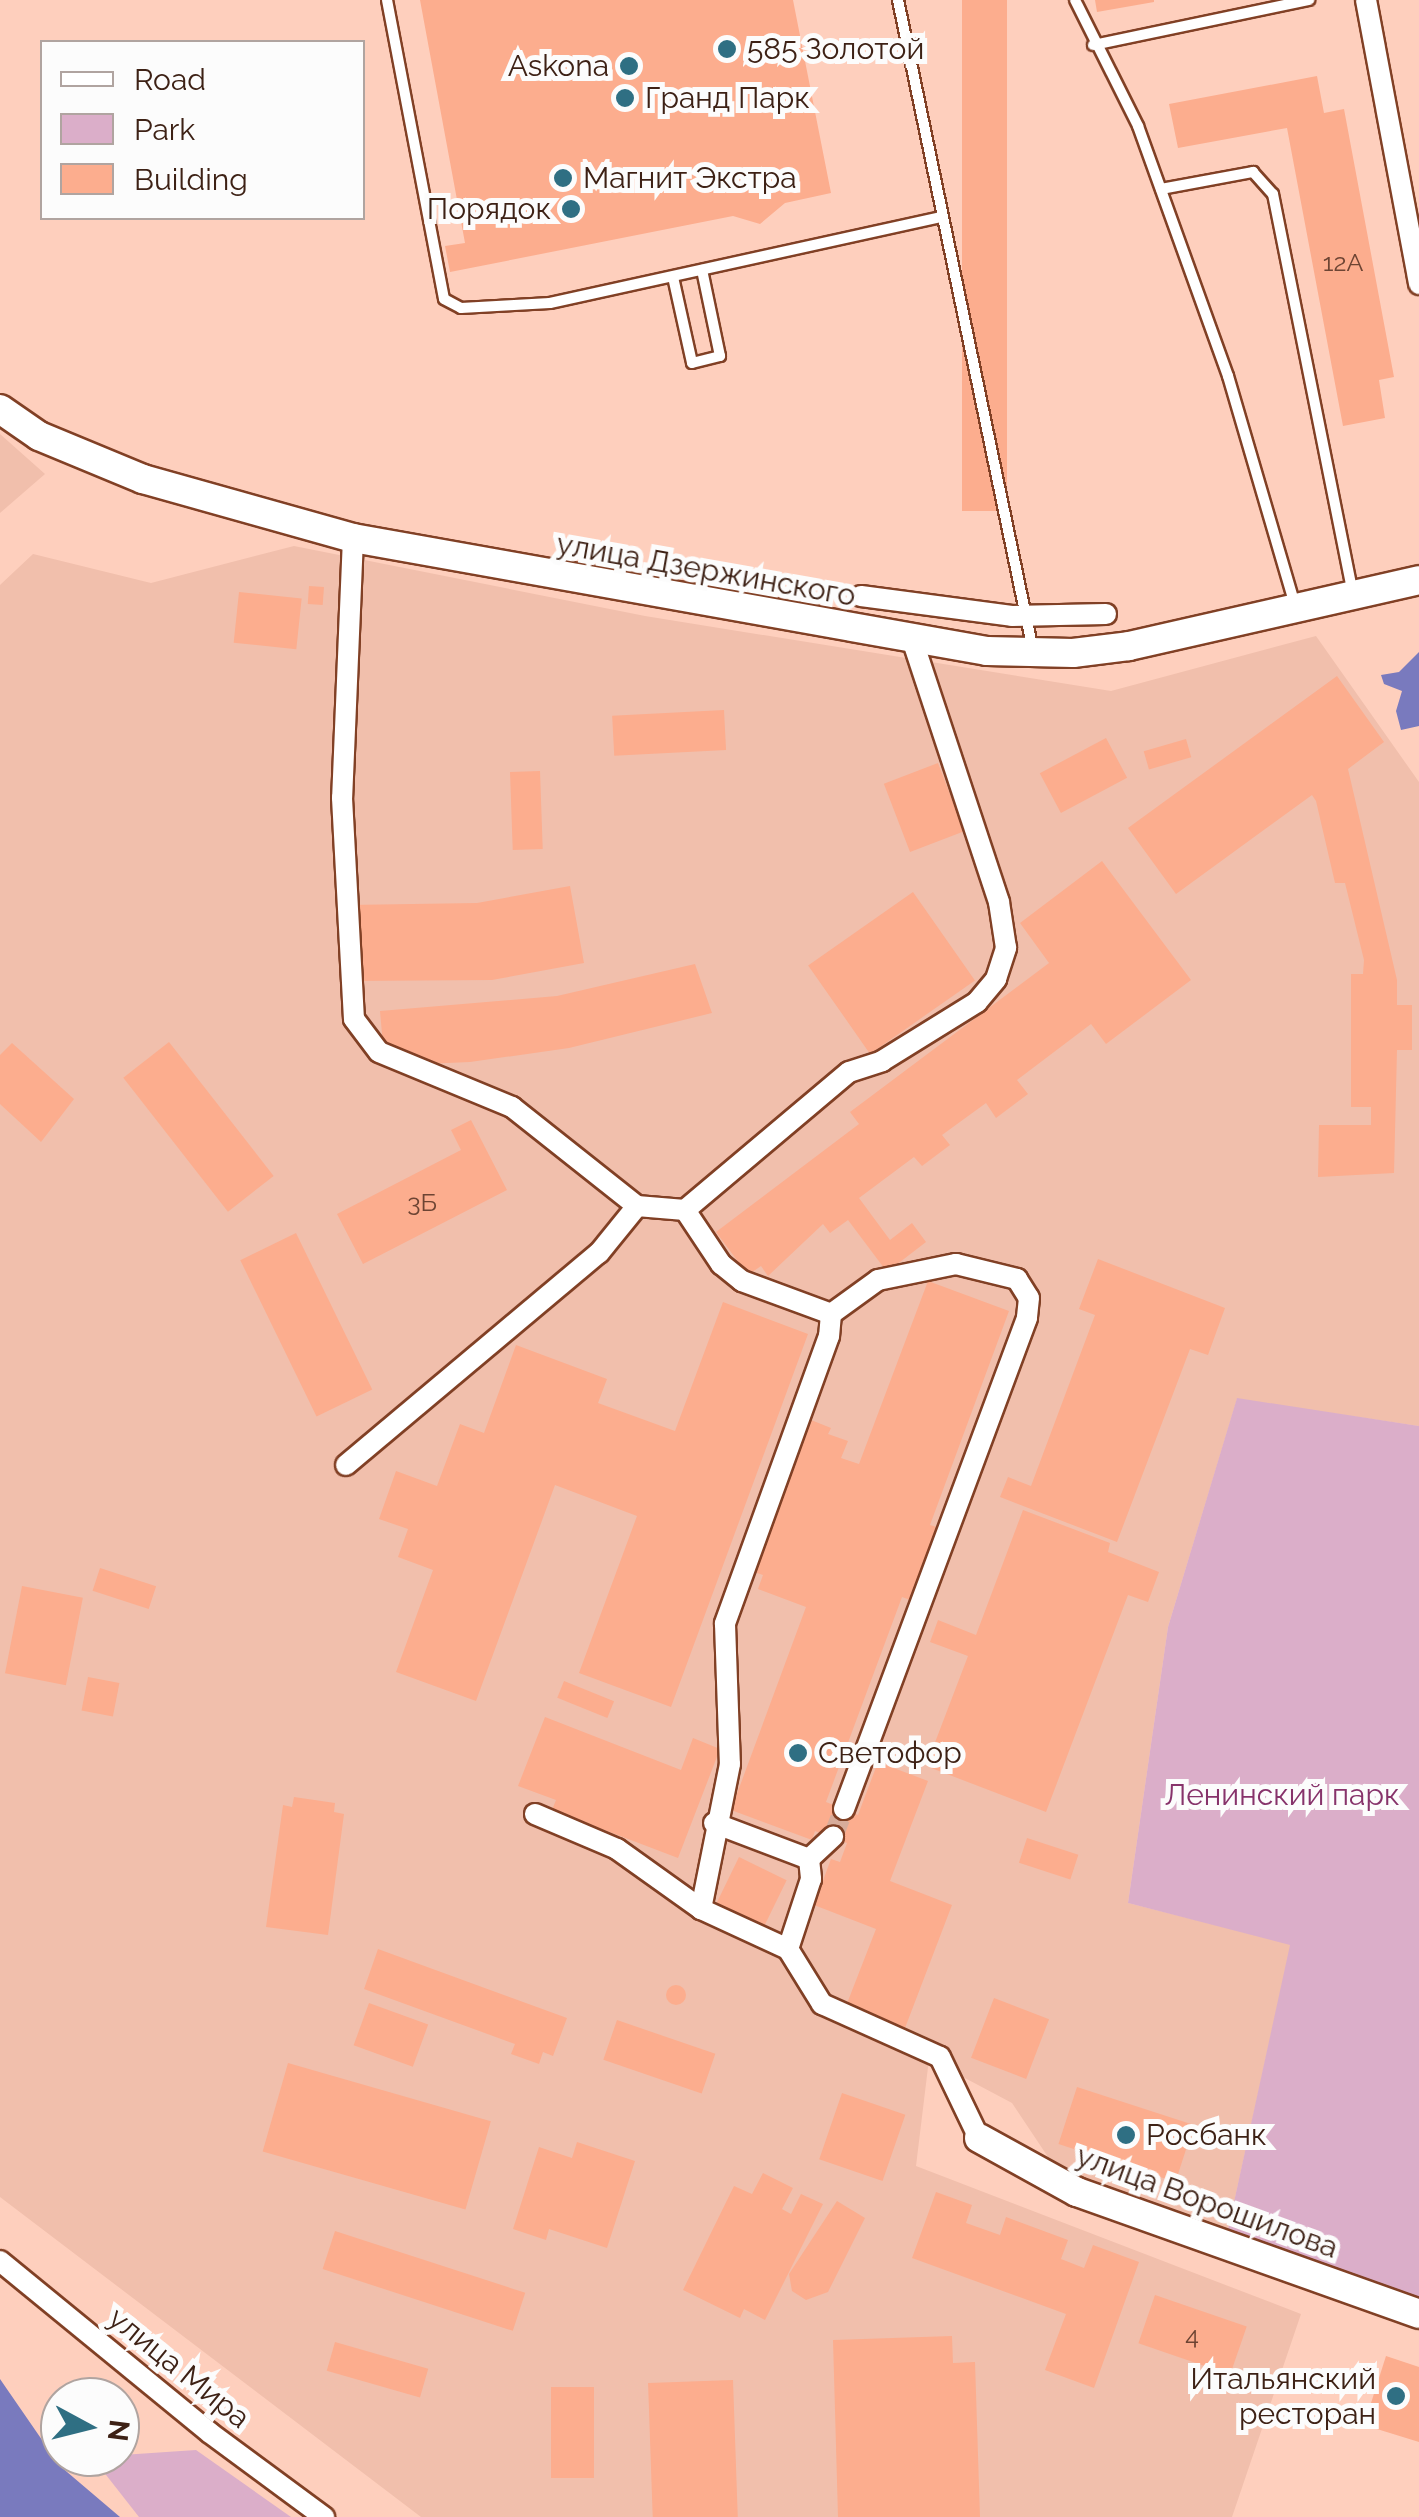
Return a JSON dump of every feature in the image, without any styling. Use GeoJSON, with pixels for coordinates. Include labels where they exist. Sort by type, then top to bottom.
{"type":"FeatureCollection","features":[{"type":"Feature","properties":{"kind":"main road","name":"улица Дзержинского"},"geometry":{"type":"LineString","coordinates":[[0,409],[39,436],[143,480],[353,538],[912,639],[1034,654],[1129,646],[1297,611],[1419,580]]}},
{"type":"Feature","properties":{"kind":"main road","name":"улица Ворошилова"},"geometry":{"type":"LineString","coordinates":[[979,2138],[1076,2192],[1419,2314]]}},
{"type":"Feature","properties":{"kind":"street"},"geometry":{"type":"LineString","coordinates":[[1366,0],[1419,284]]}},
{"type":"Feature","properties":{"kind":"street"},"geometry":{"type":"LineString","coordinates":[[353,538],[342,798],[354,1019],[378,1052],[512,1107],[636,1206],[685,1210],[849,1072],[882,1061],[978,1002],[996,979],[1006,948],[999,902],[912,639]]}},
{"type":"Feature","properties":{"kind":"street"},"geometry":{"type":"LineString","coordinates":[[861,596],[1025,616],[1106,614]]}},
{"type":"Feature","properties":{"kind":"street"},"geometry":{"type":"LineString","coordinates":[[346,1465],[599,1253],[636,1206]]}},
{"type":"Feature","properties":{"kind":"street"},"geometry":{"type":"LineString","coordinates":[[685,1210],[722,1264],[742,1281],[831,1314]]}},
{"type":"Feature","properties":{"kind":"street"},"geometry":{"type":"LineString","coordinates":[[702,1909],[714,1824],[730,1764],[725,1624],[829,1336],[831,1314],[878,1280],[956,1264],[1017,1278],[1029,1298],[1028,1318],[844,1809]]}},
{"type":"Feature","properties":{"kind":"street"},"geometry":{"type":"LineString","coordinates":[[534,1814],[617,1849],[702,1909],[788,1949],[822,2004],[940,2057],[979,2138]]}},
{"type":"Feature","properties":{"kind":"street"},"geometry":{"type":"LineString","coordinates":[[714,1824],[809,1860]]}},
{"type":"Feature","properties":{"kind":"street"},"geometry":{"type":"LineString","coordinates":[[809,1860],[834,1837]]}},
{"type":"Feature","properties":{"kind":"street"},"geometry":{"type":"LineString","coordinates":[[788,1949],[811,1879],[809,1860]]}},
{"type":"Feature","properties":{"kind":"street","name":"улица Мира"},"geometry":{"type":"LineString","coordinates":[[0,2261],[210,2433],[324,2517]]}},
{"type":"Feature","properties":{"kind":"lane"},"geometry":{"type":"LineString","coordinates":[[387,0],[444,299],[484,310],[673,276],[942,217]]}},
{"type":"Feature","properties":{"kind":"lane"},"geometry":{"type":"LineString","coordinates":[[898,0],[1034,654]]}},
{"type":"Feature","properties":{"kind":"lane"},"geometry":{"type":"LineString","coordinates":[[1075,0],[1093,44],[1138,126],[1228,376],[1297,611]]}},
{"type":"Feature","properties":{"kind":"lane"},"geometry":{"type":"LineString","coordinates":[[1093,44],[1309,0]]}},
{"type":"Feature","properties":{"kind":"lane"},"geometry":{"type":"LineString","coordinates":[[1160,190],[1253,172],[1274,194],[1354,596]]}},
{"type":"Feature","properties":{"kind":"lane"},"geometry":{"type":"LineString","coordinates":[[673,276],[692,362],[720,356],[702,270]]}},
{"type":"Feature","properties":{"kind":"shaded area"},"geometry":{"type":"Polygon","coordinates":[[[0,434],[45,474],[0,513],[0,434]]]}},
{"type":"Feature","properties":{"kind":"shaded area"},"geometry":{"type":"Polygon","coordinates":[[[294,546],[645,616],[1111,691],[1316,636],[1419,782],[1419,1426],[1237,1399],[1168,1627],[1128,1903],[1291,1944],[1227,2234],[1054,2166],[1012,2103],[929,2059],[916,2166],[1301,2314],[1232,2517],[421,2517],[0,2197],[0,585],[33,554],[151,583],[294,546]]]}},
{"type":"Feature","properties":{"kind":"green space","name":"Ленинский парк"},"geometry":{"type":"Polygon","coordinates":[[[1237,1398],[1419,1426],[1419,2300],[1227,2234],[1290,1945],[1128,1903],[1168,1627],[1237,1398]]]}},
{"type":"Feature","properties":{"kind":"green space"},"geometry":{"type":"Polygon","coordinates":[[[196,2450],[291,2517],[139,2517],[108,2477],[140,2477],[140,2454],[196,2450]]]}},
{"type":"Feature","properties":{"kind":"water"},"geometry":{"type":"Polygon","coordinates":[[[1419,652],[1419,726],[1401,730],[1396,711],[1402,691],[1384,684],[1381,675],[1399,672],[1419,652]]]}},
{"type":"Feature","properties":{"kind":"water"},"geometry":{"type":"Polygon","coordinates":[[[0,2379],[40,2437],[40,2477],[73,2477],[120,2517],[0,2517],[0,2379]]]}},
{"type":"Feature","properties":{"kind":"building","name":"Гранд Парк"},"geometry":{"type":"Polygon","coordinates":[[[420,0],[793,0],[831,193],[785,203],[760,224],[733,216],[450,272],[445,246],[465,243],[420,0]]]}},
{"type":"Feature","properties":{"kind":"building"},"geometry":{"type":"Polygon","coordinates":[[[962,0],[1007,0],[1007,511],[962,511],[962,0]]]}},
{"type":"Feature","properties":{"kind":"building"},"geometry":{"type":"Polygon","coordinates":[[[1095,0],[1154,0],[1154,2],[1097,12],[1095,0]]]}},
{"type":"Feature","properties":{"kind":"building"},"geometry":{"type":"Polygon","coordinates":[[[1317,76],[1324,113],[1344,109],[1394,377],[1379,380],[1385,418],[1343,426],[1287,128],[1178,148],[1169,104],[1317,76]]]}},
{"type":"Feature","properties":{"kind":"building"},"geometry":{"type":"Polygon","coordinates":[[[309,586],[324,587],[323,605],[308,604],[309,586]]]}},
{"type":"Feature","properties":{"kind":"building"},"geometry":{"type":"Polygon","coordinates":[[[239,592],[302,599],[296,649],[234,643],[239,592]]]}},
{"type":"Feature","properties":{"kind":"building"},"geometry":{"type":"Polygon","coordinates":[[[1337,676],[1384,742],[1348,769],[1397,980],[1397,1005],[1412,1005],[1412,1050],[1397,1050],[1394,1173],[1318,1177],[1319,1125],[1371,1125],[1371,1107],[1351,1107],[1351,974],[1363,974],[1364,960],[1345,883],[1335,883],[1316,801],[1312,795],[1176,894],[1128,828],[1337,676]]]}},
{"type":"Feature","properties":{"kind":"building"},"geometry":{"type":"Polygon","coordinates":[[[724,710],[726,750],[614,756],[612,716],[724,710]]]}},
{"type":"Feature","properties":{"kind":"building"},"geometry":{"type":"Polygon","coordinates":[[[1106,738],[1127,778],[1061,813],[1040,773],[1106,738]]]}},
{"type":"Feature","properties":{"kind":"building"},"geometry":{"type":"Polygon","coordinates":[[[1186,739],[1191,757],[1149,769],[1144,751],[1186,739]]]}},
{"type":"Feature","properties":{"kind":"building"},"geometry":{"type":"Polygon","coordinates":[[[938,763],[964,831],[910,852],[884,784],[938,763]]]}},
{"type":"Feature","properties":{"kind":"building"},"geometry":{"type":"Polygon","coordinates":[[[540,771],[543,849],[513,850],[510,772],[540,771]]]}},
{"type":"Feature","properties":{"kind":"building"},"geometry":{"type":"Polygon","coordinates":[[[1102,861],[1191,980],[1106,1044],[1091,1024],[1017,1080],[1028,1094],[996,1118],[986,1103],[942,1135],[950,1145],[922,1166],[914,1157],[859,1198],[890,1240],[912,1223],[926,1242],[887,1272],[848,1220],[830,1233],[823,1224],[768,1276],[761,1266],[748,1275],[716,1232],[859,1124],[850,1112],[1049,963],[1020,923],[1102,861]]]}},
{"type":"Feature","properties":{"kind":"building"},"geometry":{"type":"Polygon","coordinates":[[[570,886],[584,963],[492,980],[353,981],[348,905],[477,903],[570,886]]]}},
{"type":"Feature","properties":{"kind":"building"},"geometry":{"type":"Polygon","coordinates":[[[913,892],[975,980],[870,1054],[808,965],[913,892]]]}},
{"type":"Feature","properties":{"kind":"building"},"geometry":{"type":"Polygon","coordinates":[[[695,964],[712,1013],[569,1048],[470,1062],[424,1064],[383,1045],[380,1011],[557,996],[695,964]]]}},
{"type":"Feature","properties":{"kind":"building"},"geometry":{"type":"Polygon","coordinates":[[[169,1042],[274,1176],[228,1212],[123,1078],[169,1042]]]}},
{"type":"Feature","properties":{"kind":"building"},"geometry":{"type":"Polygon","coordinates":[[[12,1043],[74,1099],[41,1142],[0,1104],[0,1055],[12,1043]]]}},
{"type":"Feature","properties":{"kind":"building"},"geometry":{"type":"Polygon","coordinates":[[[471,1120],[507,1190],[363,1264],[337,1214],[461,1150],[451,1130],[471,1120]]]}},
{"type":"Feature","properties":{"kind":"building"},"geometry":{"type":"Polygon","coordinates":[[[296,1233],[372,1389],[317,1417],[240,1260],[296,1233]]]}},
{"type":"Feature","properties":{"kind":"building"},"geometry":{"type":"Polygon","coordinates":[[[1098,1259],[1225,1308],[1208,1355],[1190,1349],[1117,1542],[1000,1497],[1008,1477],[1031,1486],[1095,1315],[1079,1309],[1098,1259]]]}},
{"type":"Feature","properties":{"kind":"building"},"geometry":{"type":"Polygon","coordinates":[[[928,1281],[1009,1311],[930,1525],[940,1528],[913,1601],[902,1597],[826,1802],[858,1815],[878,1762],[928,1781],[890,1881],[952,1905],[905,2028],[846,2006],[876,1929],[814,1905],[831,1859],[840,1862],[847,1843],[815,1831],[812,1840],[731,1810],[806,1607],[758,1589],[763,1575],[751,1571],[799,1441],[811,1420],[831,1428],[828,1434],[848,1441],[841,1458],[859,1464],[928,1281]]]}},
{"type":"Feature","properties":{"kind":"building"},"geometry":{"type":"Polygon","coordinates":[[[723,1302],[808,1334],[671,1707],[579,1673],[637,1516],[555,1485],[476,1701],[396,1672],[433,1570],[398,1557],[408,1529],[379,1519],[396,1471],[437,1486],[460,1424],[484,1433],[516,1345],[607,1379],[598,1403],[675,1431],[723,1302]]]}},
{"type":"Feature","properties":{"kind":"building"},"geometry":{"type":"Polygon","coordinates":[[[1023,1510],[1110,1543],[1108,1552],[1159,1572],[1148,1602],[1128,1595],[1046,1812],[926,1766],[968,1656],[930,1642],[938,1620],[976,1635],[1023,1510]]]}},
{"type":"Feature","properties":{"kind":"building"},"geometry":{"type":"Polygon","coordinates":[[[100,1568],[156,1586],[149,1609],[93,1591],[100,1568]]]}},
{"type":"Feature","properties":{"kind":"building"},"geometry":{"type":"Polygon","coordinates":[[[22,1586],[83,1598],[66,1685],[5,1673],[22,1586]]]}},
{"type":"Feature","properties":{"kind":"building"},"geometry":{"type":"Polygon","coordinates":[[[88,1677],[119,1683],[113,1716],[82,1710],[88,1677]]]}},
{"type":"Feature","properties":{"kind":"building"},"geometry":{"type":"Polygon","coordinates":[[[564,1681],[614,1701],[607,1718],[557,1698],[564,1681]]]}},
{"type":"Feature","properties":{"kind":"building"},"geometry":{"type":"Polygon","coordinates":[[[545,1717],[681,1770],[693,1738],[720,1749],[678,1858],[552,1810],[556,1800],[518,1786],[545,1717]]]}},
{"type":"Feature","properties":{"kind":"building"},"geometry":{"type":"Polygon","coordinates":[[[294,1797],[335,1803],[334,1812],[344,1814],[328,1935],[266,1927],[283,1805],[292,1807],[294,1797]]]}},
{"type":"Feature","properties":{"kind":"building"},"geometry":{"type":"Polygon","coordinates":[[[1027,1838],[1078,1855],[1070,1879],[1019,1863],[1027,1838]]]}},
{"type":"Feature","properties":{"kind":"building"},"geometry":{"type":"Polygon","coordinates":[[[739,1857],[787,1880],[763,1928],[716,1905],[739,1857]]]}},
{"type":"Feature","properties":{"kind":"building"},"geometry":{"type":"Polygon","coordinates":[[[378,1949],[567,2018],[553,2056],[543,2052],[539,2064],[511,2054],[515,2044],[364,1989],[378,1949]]]}},
{"type":"Feature","properties":{"kind":"building"},"geometry":{"type":"Polygon","coordinates":[[[676,1985],[686,1995],[676,2005],[666,1995],[676,1985]]]}},
{"type":"Feature","properties":{"kind":"building"},"geometry":{"type":"Polygon","coordinates":[[[994,1998],[1049,2019],[1026,2079],[971,2058],[994,1998]]]}},
{"type":"Feature","properties":{"kind":"building"},"geometry":{"type":"Polygon","coordinates":[[[369,2003],[428,2025],[413,2067],[354,2045],[369,2003]]]}},
{"type":"Feature","properties":{"kind":"building"},"geometry":{"type":"Polygon","coordinates":[[[617,2020],[715,2054],[702,2094],[603,2060],[617,2020]]]}},
{"type":"Feature","properties":{"kind":"building"},"geometry":{"type":"Polygon","coordinates":[[[288,2063],[491,2121],[465,2210],[263,2151],[288,2063]]]}},
{"type":"Feature","properties":{"kind":"building","name":"Росбанк"},"geometry":{"type":"Polygon","coordinates":[[[1077,2087],[1194,2125],[1175,2182],[1058,2144],[1077,2087]]]}},
{"type":"Feature","properties":{"kind":"building"},"geometry":{"type":"Polygon","coordinates":[[[842,2093],[905,2115],[883,2181],[819,2159],[842,2093]]]}},
{"type":"Feature","properties":{"kind":"building"},"geometry":{"type":"Polygon","coordinates":[[[577,2142],[635,2161],[607,2248],[549,2229],[546,2240],[513,2229],[539,2147],[572,2158],[577,2142]]]}},
{"type":"Feature","properties":{"kind":"building"},"geometry":{"type":"Polygon","coordinates":[[[763,2173],[793,2188],[782,2209],[791,2214],[801,2194],[823,2204],[765,2320],[744,2309],[740,2318],[683,2290],[734,2186],[752,2194],[763,2173]]]}},
{"type":"Feature","properties":{"kind":"building"},"geometry":{"type":"Polygon","coordinates":[[[936,2192],[972,2205],[966,2223],[1000,2235],[1006,2217],[1068,2240],[1061,2259],[1084,2268],[1093,2245],[1139,2262],[1094,2388],[1045,2370],[1066,2314],[912,2258],[936,2192]]]}},
{"type":"Feature","properties":{"kind":"building"},"geometry":{"type":"Polygon","coordinates":[[[837,2201],[865,2218],[828,2292],[806,2300],[792,2291],[789,2274],[837,2201]]]}},
{"type":"Feature","properties":{"kind":"building"},"geometry":{"type":"Polygon","coordinates":[[[335,2231],[525,2293],[513,2331],[323,2269],[335,2231]]]}},
{"type":"Feature","properties":{"kind":"building"},"geometry":{"type":"Polygon","coordinates":[[[1155,2295],[1247,2327],[1230,2375],[1138,2343],[1155,2295]]]}},
{"type":"Feature","properties":{"kind":"building"},"geometry":{"type":"Polygon","coordinates":[[[952,2336],[953,2363],[975,2362],[980,2517],[838,2517],[833,2340],[952,2336]]]}},
{"type":"Feature","properties":{"kind":"building"},"geometry":{"type":"Polygon","coordinates":[[[335,2342],[428,2369],[420,2398],[327,2371],[335,2342]]]}},
{"type":"Feature","properties":{"kind":"building","name":"Итальянский ресторан"},"geometry":{"type":"Polygon","coordinates":[[[1386,2356],[1419,2367],[1419,2442],[1364,2425],[1386,2356]]]}},
{"type":"Feature","properties":{"kind":"building"},"geometry":{"type":"Polygon","coordinates":[[[733,2380],[738,2517],[653,2517],[648,2383],[733,2380]]]}},
{"type":"Feature","properties":{"kind":"building"},"geometry":{"type":"Polygon","coordinates":[[[551,2387],[594,2387],[594,2478],[551,2478],[551,2387]]]}},
{"type":"Feature","properties":{"kind":"tunnel"},"geometry":{"type":"LineString","coordinates":[[833,1837],[844,1809]]}},
{"type":"Feature","properties":{"kind":"place","name":"585 Золотой"},"geometry":{"type":"Point","coordinates":[727,49]}},
{"type":"Feature","properties":{"kind":"place","name":"Askona"},"geometry":{"type":"Point","coordinates":[629,66]}},
{"type":"Feature","properties":{"kind":"place","name":"Гранд Парк"},"geometry":{"type":"Point","coordinates":[625,98]}},
{"type":"Feature","properties":{"kind":"place","name":"Магнит Экстра"},"geometry":{"type":"Point","coordinates":[563,178]}},
{"type":"Feature","properties":{"kind":"place","name":"Порядок"},"geometry":{"type":"Point","coordinates":[571,209]}},
{"type":"Feature","properties":{"kind":"place","name":"Светофор"},"geometry":{"type":"Point","coordinates":[798,1753]}},
{"type":"Feature","properties":{"kind":"place","name":"Росбанк"},"geometry":{"type":"Point","coordinates":[1126,2135]}},
{"type":"Feature","properties":{"kind":"place","name":"Итальянский ресторан"},"geometry":{"type":"Point","coordinates":[1396,2396]}}]}
